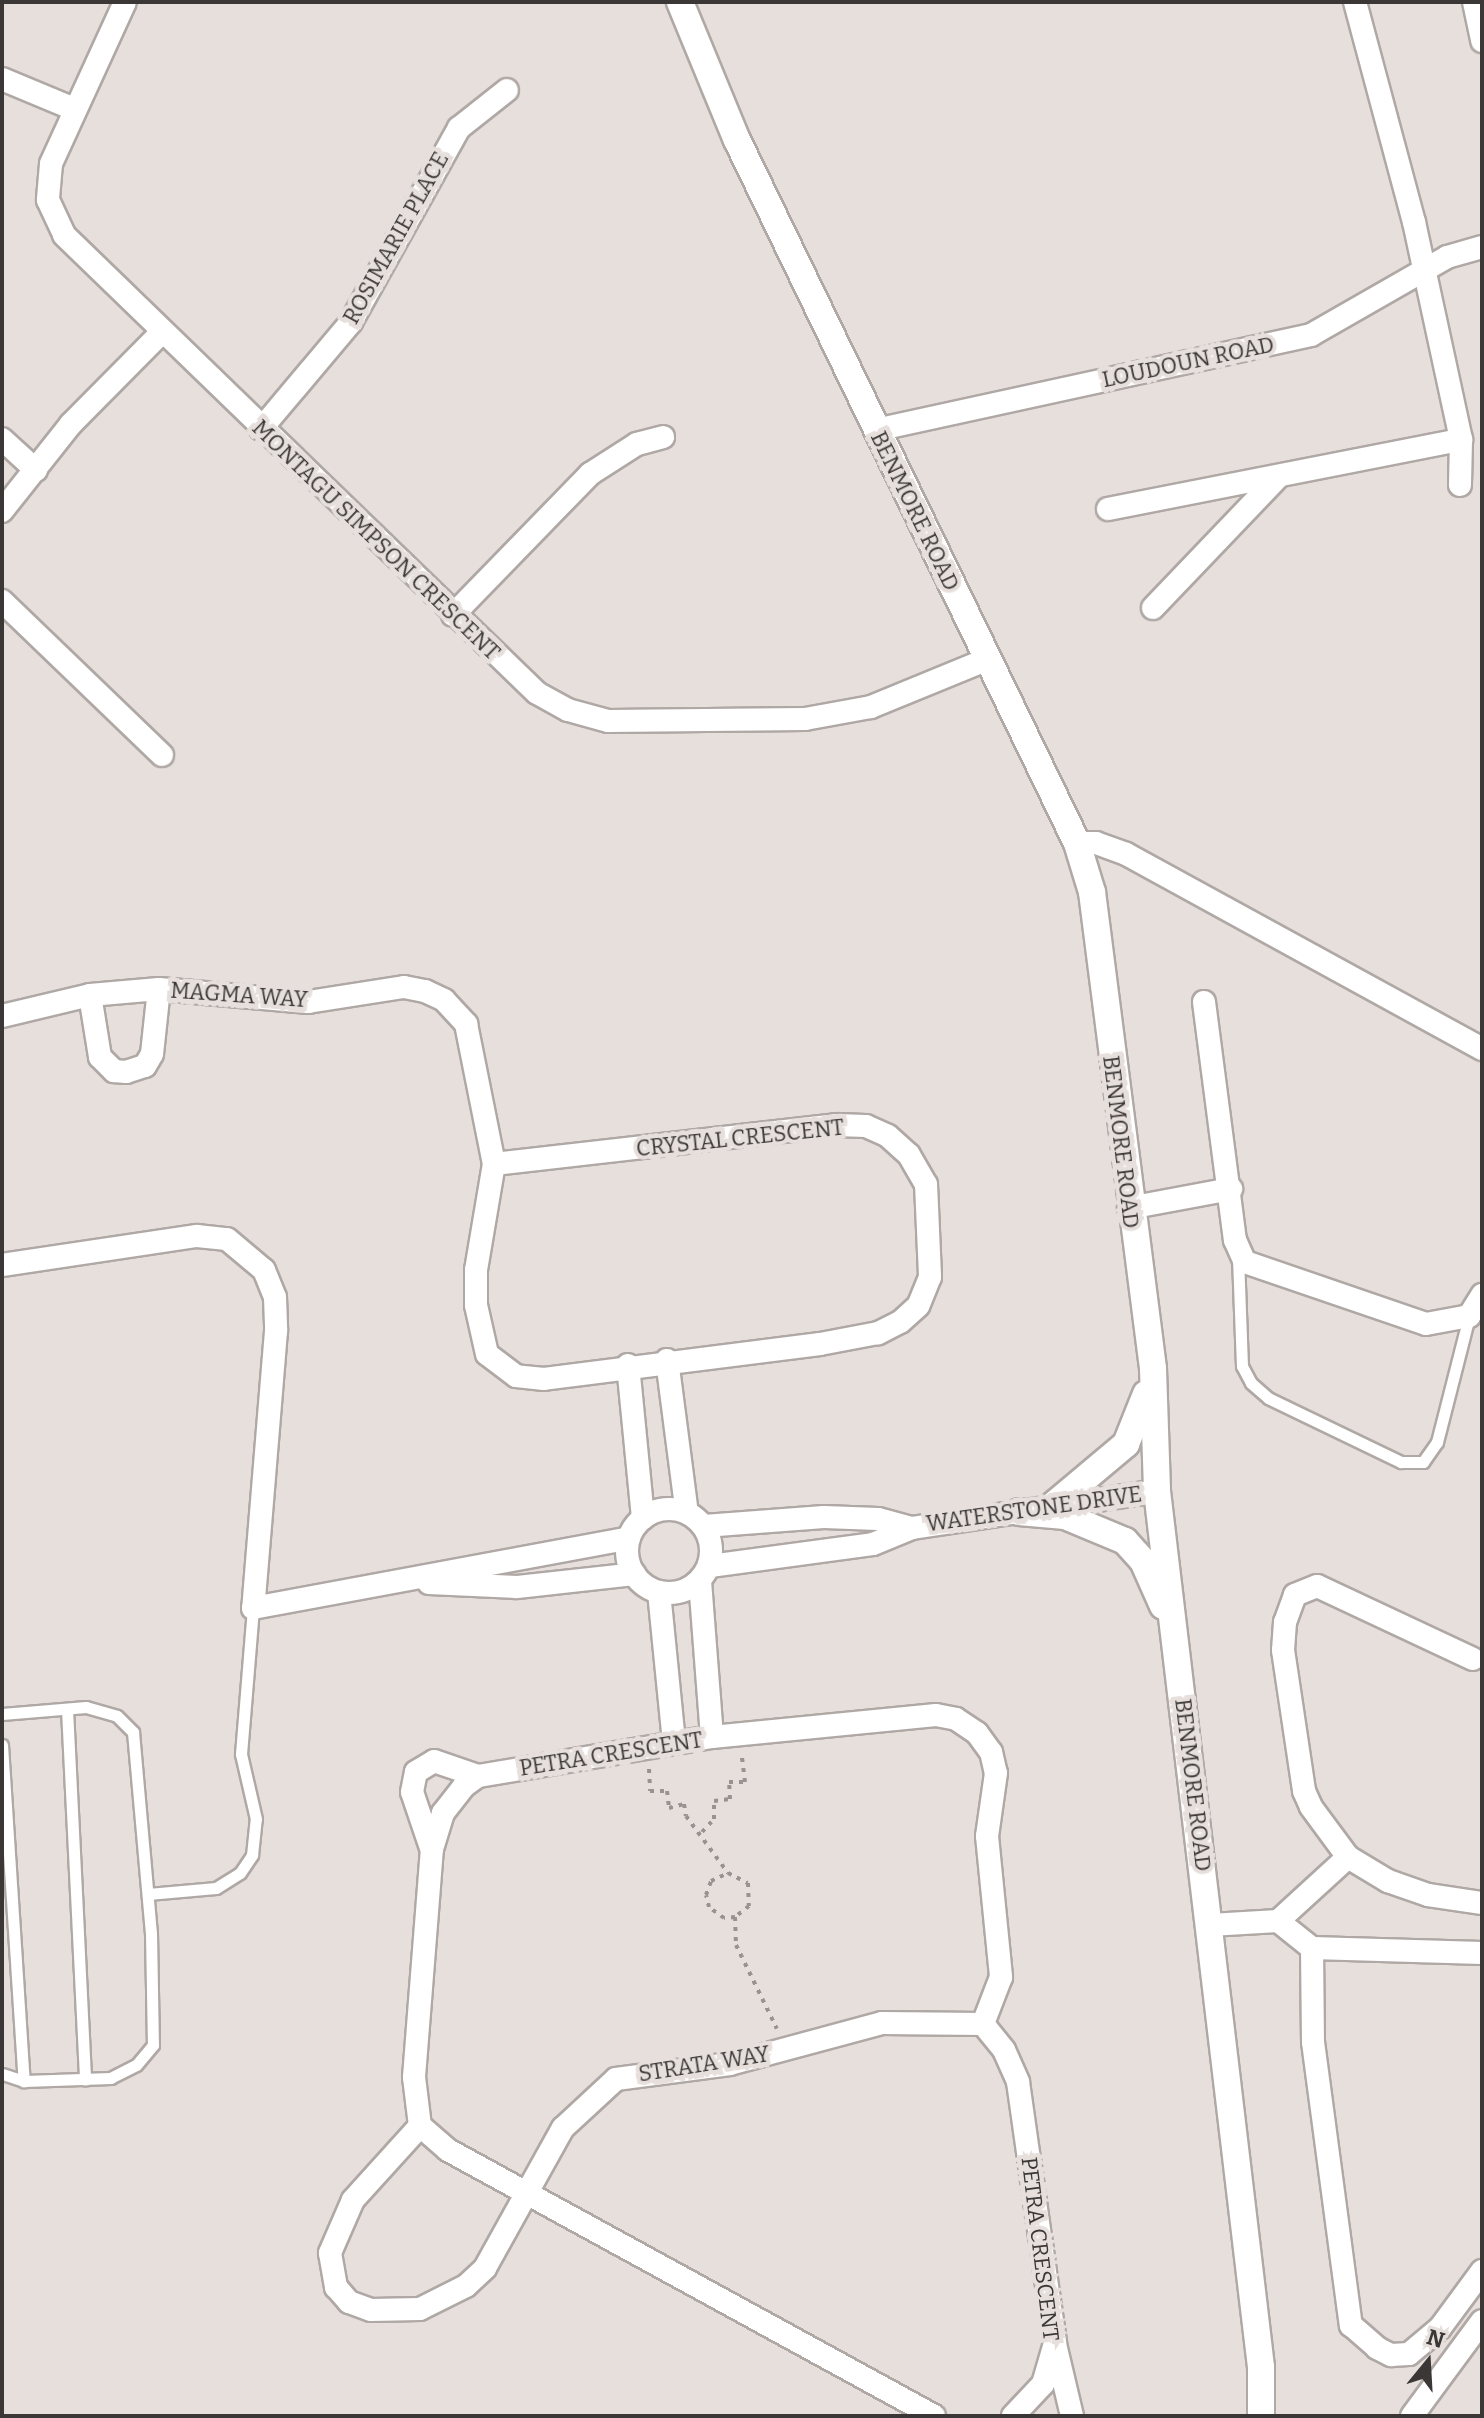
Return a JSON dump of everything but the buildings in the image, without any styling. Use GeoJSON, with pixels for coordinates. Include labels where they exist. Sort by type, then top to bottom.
{"type":"FeatureCollection","features":[{"type":"Feature","properties":{"kind":"street","name":"MONTAGU SIMPSON CRESCENT"},"geometry":{"type":"LineString","coordinates":[[125,2],[74,109],[47,184],[55,219],[64,235],[537,693],[568,710],[608,721],[848,714],[988,659]]}},
{"type":"Feature","properties":{"kind":"street","name":"BENMORE ROAD"},"geometry":{"type":"LineString","coordinates":[[680,2],[725,114],[1077,843],[1096,918],[1129,1208],[1153,1369],[1157,1491],[1261,2367],[1261,2416]]}},
{"type":"Feature","properties":{"kind":"street"},"geometry":{"type":"LineString","coordinates":[[1355,2],[1423,272],[1461,440],[1460,485]]}},
{"type":"Feature","properties":{"kind":"street"},"geometry":{"type":"LineString","coordinates":[[1474,2],[1482,41]]}},
{"type":"Feature","properties":{"kind":"street"},"geometry":{"type":"LineString","coordinates":[[2,79],[74,109]]}},
{"type":"Feature","properties":{"kind":"street","name":"ROSIMARIE PLACE"},"geometry":{"type":"LineString","coordinates":[[261,429],[351,322],[459,128],[507,90]]}},
{"type":"Feature","properties":{"kind":"street","name":"LOUDOUN ROAD"},"geometry":{"type":"LineString","coordinates":[[876,430],[1311,335],[1447,257],[1482,247]]}},
{"type":"Feature","properties":{"kind":"street"},"geometry":{"type":"LineString","coordinates":[[2,511],[71,424],[162,332]]}},
{"type":"Feature","properties":{"kind":"street"},"geometry":{"type":"LineString","coordinates":[[453,615],[590,474],[637,444],[663,437]]}},
{"type":"Feature","properties":{"kind":"street"},"geometry":{"type":"LineString","coordinates":[[2,439],[36,470]]}},
{"type":"Feature","properties":{"kind":"street"},"geometry":{"type":"LineString","coordinates":[[1108,509],[1461,440]]}},
{"type":"Feature","properties":{"kind":"street"},"geometry":{"type":"LineString","coordinates":[[1153,608],[1279,476]]}},
{"type":"Feature","properties":{"kind":"street"},"geometry":{"type":"LineString","coordinates":[[2,601],[162,755]]}},
{"type":"Feature","properties":{"kind":"street"},"geometry":{"type":"LineString","coordinates":[[1077,843],[1096,843],[1126,854],[1482,1049]]}},
{"type":"Feature","properties":{"kind":"street","name":"MAGMA WAY"},"geometry":{"type":"LineString","coordinates":[[2,1016],[90,995],[159,989],[308,1002],[404,987],[444,1000],[466,1024],[494,1164]]}},
{"type":"Feature","properties":{"kind":"street"},"geometry":{"type":"LineString","coordinates":[[90,995],[100,1057],[114,1071],[126,1072],[145,1066],[152,1054],[159,989]]}},
{"type":"Feature","properties":{"kind":"street"},"geometry":{"type":"LineString","coordinates":[[1204,1002],[1238,1252],[1258,1269],[1426,1324],[1469,1316],[1482,1295]]}},
{"type":"Feature","properties":{"kind":"street","name":"CRYSTAL CRESCENT"},"geometry":{"type":"LineString","coordinates":[[836,1125],[866,1126],[888,1136],[909,1155],[926,1184],[931,1212],[930,1277],[918,1306],[900,1322],[878,1333],[820,1344],[667,1360],[544,1379],[516,1376],[487,1354],[476,1305],[476,1270],[494,1164],[836,1125]]}},
{"type":"Feature","properties":{"kind":"street"},"geometry":{"type":"LineString","coordinates":[[1129,1208],[1231,1189]]}},
{"type":"Feature","properties":{"kind":"street"},"geometry":{"type":"LineString","coordinates":[[2,1265],[197,1236],[227,1239],[264,1270],[275,1297],[276,1331],[253,1608],[416,1582],[629,1538]]}},
{"type":"Feature","properties":{"kind":"street"},"geometry":{"type":"LineString","coordinates":[[667,1360],[695,1519],[710,1538],[705,1573],[712,1737]]}},
{"type":"Feature","properties":{"kind":"street"},"geometry":{"type":"LineString","coordinates":[[628,1365],[643,1518]]}},
{"type":"Feature","properties":{"kind":"street"},"geometry":{"type":"LineString","coordinates":[[1051,1507],[1126,1444],[1137,1425],[1153,1369]]}},
{"type":"Feature","properties":{"kind":"street","name":"WATERSTONE DRIVE"},"geometry":{"type":"LineString","coordinates":[[705,1573],[873,1544],[912,1528],[1157,1491]]}},
{"type":"Feature","properties":{"kind":"street"},"geometry":{"type":"LineString","coordinates":[[634,1574],[629,1538],[643,1518],[664,1509],[695,1519]]}},
{"type":"Feature","properties":{"kind":"street"},"geometry":{"type":"LineString","coordinates":[[1019,1512],[1065,1516],[1125,1541],[1143,1561],[1173,1628]]}},
{"type":"Feature","properties":{"kind":"street","name":"WATERSTONE DRIVE"},"geometry":{"type":"LineString","coordinates":[[695,1519],[878,1519],[912,1528]]}},
{"type":"Feature","properties":{"kind":"street"},"geometry":{"type":"LineString","coordinates":[[416,1582],[517,1587],[634,1574],[659,1592],[681,1592],[705,1573]]}},
{"type":"Feature","properties":{"kind":"street"},"geometry":{"type":"LineString","coordinates":[[1473,1659],[1347,1596],[1317,1586],[1295,1595],[1285,1622],[1283,1650],[1304,1791],[1348,1857],[1415,1890],[1482,1903]]}},
{"type":"Feature","properties":{"kind":"street"},"geometry":{"type":"LineString","coordinates":[[659,1592],[674,1742]]}},
{"type":"Feature","properties":{"kind":"street","name":"PETRA CRESCENT"},"geometry":{"type":"LineString","coordinates":[[478,1776],[674,1742],[712,1737],[741,1738],[936,1715],[956,1719],[977,1733],[991,1752],[996,1773],[987,1836],[1001,1977],[983,2024],[1004,2050],[1018,2082],[1055,2343],[1043,2384],[1013,2416]]}},
{"type":"Feature","properties":{"kind":"street"},"geometry":{"type":"LineString","coordinates":[[432,1849],[412,1792],[416,1772],[434,1761],[478,1776],[443,1813],[432,1849],[414,2077],[420,2126],[448,2150],[934,2416]]}},
{"type":"Feature","properties":{"kind":"street"},"geometry":{"type":"LineString","coordinates":[[1210,1925],[1278,1921],[1348,1857]]}},
{"type":"Feature","properties":{"kind":"street"},"geometry":{"type":"LineString","coordinates":[[1278,1921],[1312,1948],[1482,1953]]}},
{"type":"Feature","properties":{"kind":"street"},"geometry":{"type":"LineString","coordinates":[[1312,1948],[1313,2042],[1351,2325],[1377,2348],[1409,2354],[1440,2328],[1482,2271]]}},
{"type":"Feature","properties":{"kind":"street","name":"STRATA WAY"},"geometry":{"type":"LineString","coordinates":[[524,2191],[563,2128],[616,2079],[730,2064],[882,2023],[983,2024]]}},
{"type":"Feature","properties":{"kind":"street"},"geometry":{"type":"LineString","coordinates":[[420,2126],[353,2200],[337,2227],[331,2270],[336,2287],[349,2302],[392,2313],[420,2309],[466,2286],[485,2268],[524,2191]]}},
{"type":"Feature","properties":{"kind":"street"},"geometry":{"type":"LineString","coordinates":[[1412,2416],[1482,2321]]}},
{"type":"Feature","properties":{"kind":"street"},"geometry":{"type":"LineString","coordinates":[[1055,2343],[1072,2416]]}},
{"type":"Feature","properties":{"kind":"street","name":"BENMORE ROAD"},"geometry":{"type":"LineString","coordinates":[[1261,2367],[1279,2416]]}},
{"type":"Feature","properties":{"kind":"lane"},"geometry":{"type":"LineString","coordinates":[[1238,1252],[1242,1366],[1251,1383],[1268,1398],[1401,1462],[1423,1462],[1437,1442],[1469,1316]]}},
{"type":"Feature","properties":{"kind":"lane"},"geometry":{"type":"LineString","coordinates":[[148,1894],[216,1888],[240,1873],[252,1855],[256,1819],[241,1754],[253,1608]]}},
{"type":"Feature","properties":{"kind":"lane"},"geometry":{"type":"LineString","coordinates":[[67,1709],[85,2080]]}},
{"type":"Feature","properties":{"kind":"lane"},"geometry":{"type":"LineString","coordinates":[[2,1714],[102,1710],[127,1722],[133,1732],[148,1894],[153,2045],[123,2072],[85,2080],[24,2081],[2,2074]]}},
{"type":"Feature","properties":{"kind":"lane"},"geometry":{"type":"LineString","coordinates":[[2,1745],[24,2081]]}},
{"type":"Feature","properties":{"kind":"path"},"geometry":{"type":"LineString","coordinates":[[702,1832],[714,1819],[714,1801],[730,1799],[729,1782],[745,1782],[741,1738]]}},
{"type":"Feature","properties":{"kind":"path"},"geometry":{"type":"LineString","coordinates":[[647,1747],[650,1791],[667,1791],[669,1808],[684,1804],[686,1816],[702,1832],[728,1873],[742,1878],[751,1890],[749,1906],[735,1917],[720,1917],[707,1900],[711,1881],[728,1873]]}},
{"type":"Feature","properties":{"kind":"path"},"geometry":{"type":"LineString","coordinates":[[735,1917],[736,1945],[787,2049]]}}]}
